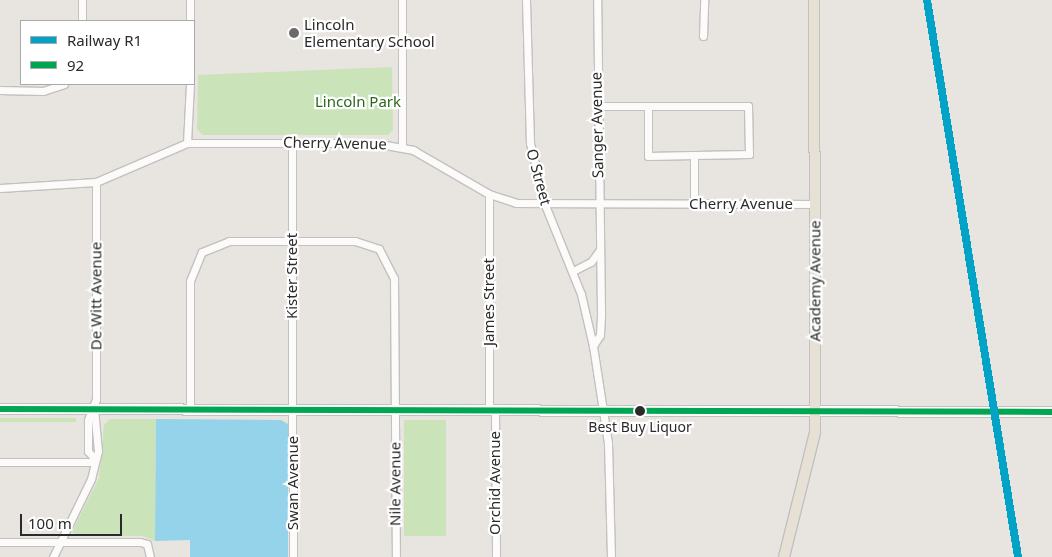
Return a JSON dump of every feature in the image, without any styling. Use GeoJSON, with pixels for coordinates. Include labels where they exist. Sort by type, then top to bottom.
{"type":"FeatureCollection","features":[{"type":"Feature","properties":{"kind":"main road","name":"Academy Avenue"},"geometry":{"type":"LineString","coordinates":[[784,557],[812,459],[816,413],[814,0]]}},
{"type":"Feature","properties":{"kind":"street"},"geometry":{"type":"LineString","coordinates":[[82,0],[82,20]]}},
{"type":"Feature","properties":{"kind":"street"},"geometry":{"type":"LineString","coordinates":[[190,0],[190,20]]}},
{"type":"Feature","properties":{"kind":"street"},"geometry":{"type":"LineString","coordinates":[[402,0],[402,146]]}},
{"type":"Feature","properties":{"kind":"street","name":"O Street"},"geometry":{"type":"LineString","coordinates":[[526,0],[528,129],[545,205],[573,272],[594,346]]}},
{"type":"Feature","properties":{"kind":"street","name":"Sanger Avenue"},"geometry":{"type":"LineString","coordinates":[[597,0],[600,335],[594,346],[603,412],[611,557]]}},
{"type":"Feature","properties":{"kind":"street"},"geometry":{"type":"LineString","coordinates":[[703,36],[704,0]]}},
{"type":"Feature","properties":{"kind":"street"},"geometry":{"type":"LineString","coordinates":[[0,90],[43,90],[60,85]]}},
{"type":"Feature","properties":{"kind":"street"},"geometry":{"type":"LineString","coordinates":[[187,143],[190,85]]}},
{"type":"Feature","properties":{"kind":"street"},"geometry":{"type":"LineString","coordinates":[[597,106],[648,106],[748,106],[749,154],[648,156],[648,106]]}},
{"type":"Feature","properties":{"kind":"street","name":"Cherry Avenue"},"geometry":{"type":"LineString","coordinates":[[0,188],[96,182],[187,143],[292,142],[402,146],[489,194],[516,203],[545,205],[814,204]]}},
{"type":"Feature","properties":{"kind":"street","name":"Kister Street"},"geometry":{"type":"LineString","coordinates":[[292,142],[293,410]]}},
{"type":"Feature","properties":{"kind":"street"},"geometry":{"type":"LineString","coordinates":[[694,154],[694,204]]}},
{"type":"Feature","properties":{"kind":"street","name":"De Witt Avenue"},"geometry":{"type":"LineString","coordinates":[[53,557],[58,543],[88,489],[94,460],[88,451],[88,420],[94,410],[96,182]]}},
{"type":"Feature","properties":{"kind":"street","name":"James Street"},"geometry":{"type":"LineString","coordinates":[[489,194],[492,410]]}},
{"type":"Feature","properties":{"kind":"street","name":"Nile Avenue"},"geometry":{"type":"LineString","coordinates":[[190,410],[190,281],[196,259],[218,243],[355,241],[370,244],[386,256],[394,278],[396,557]]}},
{"type":"Feature","properties":{"kind":"street"},"geometry":{"type":"LineString","coordinates":[[573,272],[591,262],[598,251]]}},
{"type":"Feature","properties":{"kind":"street"},"geometry":{"type":"LineString","coordinates":[[0,409],[816,413],[1052,412]]}},
{"type":"Feature","properties":{"kind":"street","name":"Swan Avenue"},"geometry":{"type":"LineString","coordinates":[[293,410],[293,557]]}},
{"type":"Feature","properties":{"kind":"street","name":"Orchid Avenue"},"geometry":{"type":"LineString","coordinates":[[492,410],[496,557]]}},
{"type":"Feature","properties":{"kind":"street"},"geometry":{"type":"LineString","coordinates":[[0,462],[94,460]]}},
{"type":"Feature","properties":{"kind":"street"},"geometry":{"type":"LineString","coordinates":[[0,542],[147,544],[150,557]]}},
{"type":"Feature","properties":{"kind":"green space","name":"Lincoln Park"},"geometry":{"type":"Polygon","coordinates":[[[392,67],[393,130],[388,135],[203,135],[197,130],[198,75],[392,67]]]}},
{"type":"Feature","properties":{"kind":"green space"},"geometry":{"type":"Polygon","coordinates":[[[0,418],[76,418],[76,422],[0,422],[0,418]]]}},
{"type":"Feature","properties":{"kind":"green space"},"geometry":{"type":"Polygon","coordinates":[[[110,419],[156,419],[155,541],[143,536],[79,536],[72,532],[99,478],[104,425],[110,419]]]}},
{"type":"Feature","properties":{"kind":"green space"},"geometry":{"type":"Polygon","coordinates":[[[404,420],[446,420],[446,536],[404,536],[404,420]]]}},
{"type":"Feature","properties":{"kind":"water"},"geometry":{"type":"Polygon","coordinates":[[[156,419],[281,420],[288,424],[288,557],[190,557],[190,540],[155,541],[156,419]]]}},
{"type":"Feature","properties":{"kind":"rail line","name":"R1"},"geometry":{"type":"LineString","coordinates":[[927,0],[1018,557]]}},
{"type":"Feature","properties":{"kind":"transit line","name":"92"},"geometry":{"type":"LineString","coordinates":[[0,409],[1052,412]]}},
{"type":"Feature","properties":{"kind":"place","name":"Lincoln Elementary School"},"geometry":{"type":"Point","coordinates":[294,33]}},
{"type":"Feature","properties":{"kind":"place","name":"Best Buy Liquor"},"geometry":{"type":"Point","coordinates":[640,411]}}]}
